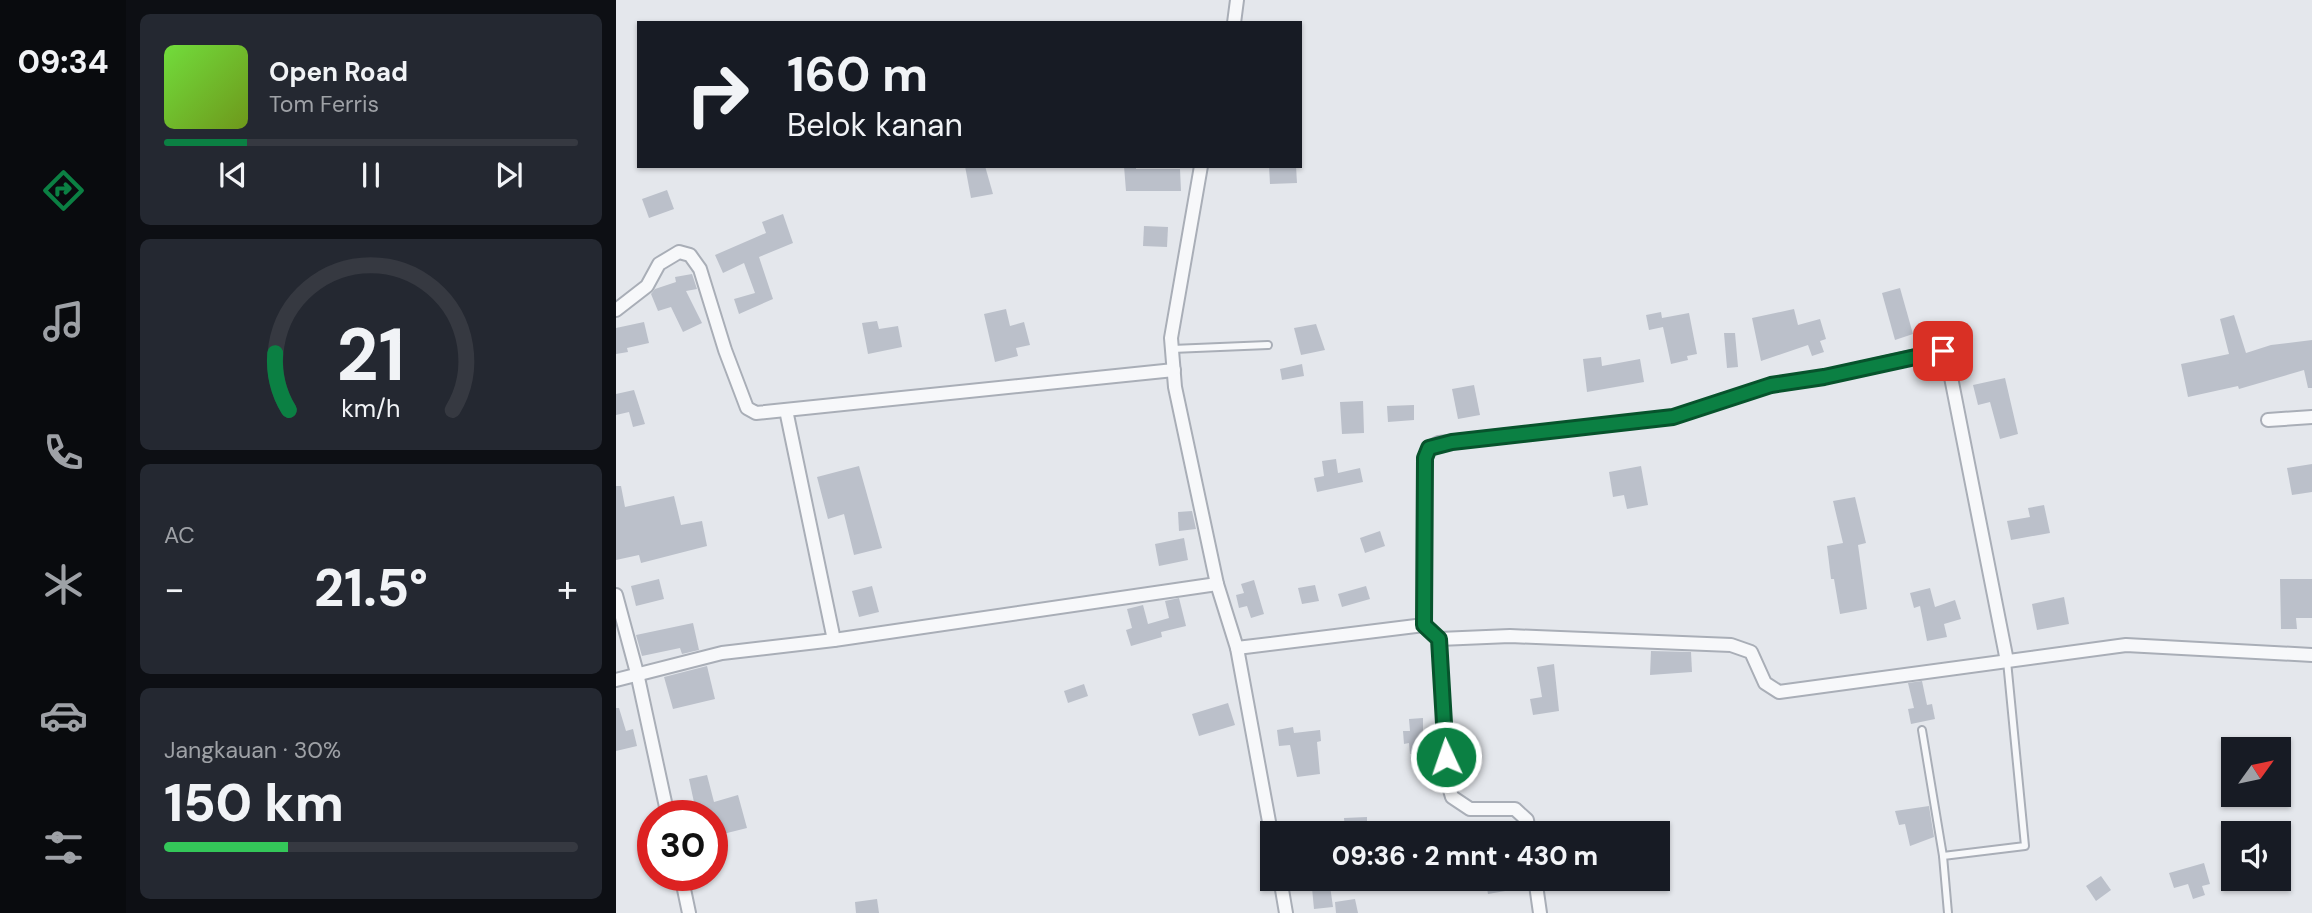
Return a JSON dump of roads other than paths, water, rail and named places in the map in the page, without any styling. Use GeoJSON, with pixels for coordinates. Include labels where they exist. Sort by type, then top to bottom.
{"type":"FeatureCollection","features":[{"type":"Feature","properties":{"kind":"street"},"geometry":{"type":"LineString","coordinates":[[1234,21],[1237,0]]}},
{"type":"Feature","properties":{"kind":"street"},"geometry":{"type":"LineString","coordinates":[[1201,168],[1172,328],[1174,370],[1217,584],[1237,648],[1269,821]]}},
{"type":"Feature","properties":{"kind":"street"},"geometry":{"type":"LineString","coordinates":[[616,310],[647,286],[659,264],[679,252],[690,255],[700,269],[724,351],[747,408],[756,413],[1174,370]]}},
{"type":"Feature","properties":{"kind":"street"},"geometry":{"type":"LineString","coordinates":[[1527,821],[1515,808],[1470,809],[1452,797],[1447,780],[1439,639],[1424,625],[1425,458],[1429,448],[1452,442],[1673,417],[1771,385],[1824,377],[1942,350],[1947,357],[2007,661]]}},
{"type":"Feature","properties":{"kind":"street"},"geometry":{"type":"LineString","coordinates":[[786,410],[834,640]]}},
{"type":"Feature","properties":{"kind":"street"},"geometry":{"type":"LineString","coordinates":[[2268,420],[2312,417]]}},
{"type":"Feature","properties":{"kind":"street"},"geometry":{"type":"LineString","coordinates":[[616,680],[722,653],[834,640],[1217,584]]}},
{"type":"Feature","properties":{"kind":"street"},"geometry":{"type":"LineString","coordinates":[[616,595],[637,673],[665,800]]}},
{"type":"Feature","properties":{"kind":"street"},"geometry":{"type":"LineString","coordinates":[[1237,648],[1424,625]]}},
{"type":"Feature","properties":{"kind":"street"},"geometry":{"type":"LineString","coordinates":[[1439,639],[1510,636],[1731,645],[1751,652],[1765,683],[1779,692],[2147,645],[2312,655]]}},
{"type":"Feature","properties":{"kind":"street"},"geometry":{"type":"LineString","coordinates":[[684,891],[689,913]]}},
{"type":"Feature","properties":{"kind":"street"},"geometry":{"type":"LineString","coordinates":[[1282,891],[1286,913]]}},
{"type":"Feature","properties":{"kind":"street"},"geometry":{"type":"LineString","coordinates":[[1537,891],[1540,913]]}},
{"type":"Feature","properties":{"kind":"lane"},"geometry":{"type":"LineString","coordinates":[[1172,349],[1268,345]]}},
{"type":"Feature","properties":{"kind":"lane"},"geometry":{"type":"LineString","coordinates":[[1943,856],[2025,846],[2007,661]]}},
{"type":"Feature","properties":{"kind":"lane"},"geometry":{"type":"LineString","coordinates":[[1922,730],[1943,856],[1948,913]]}}]}
